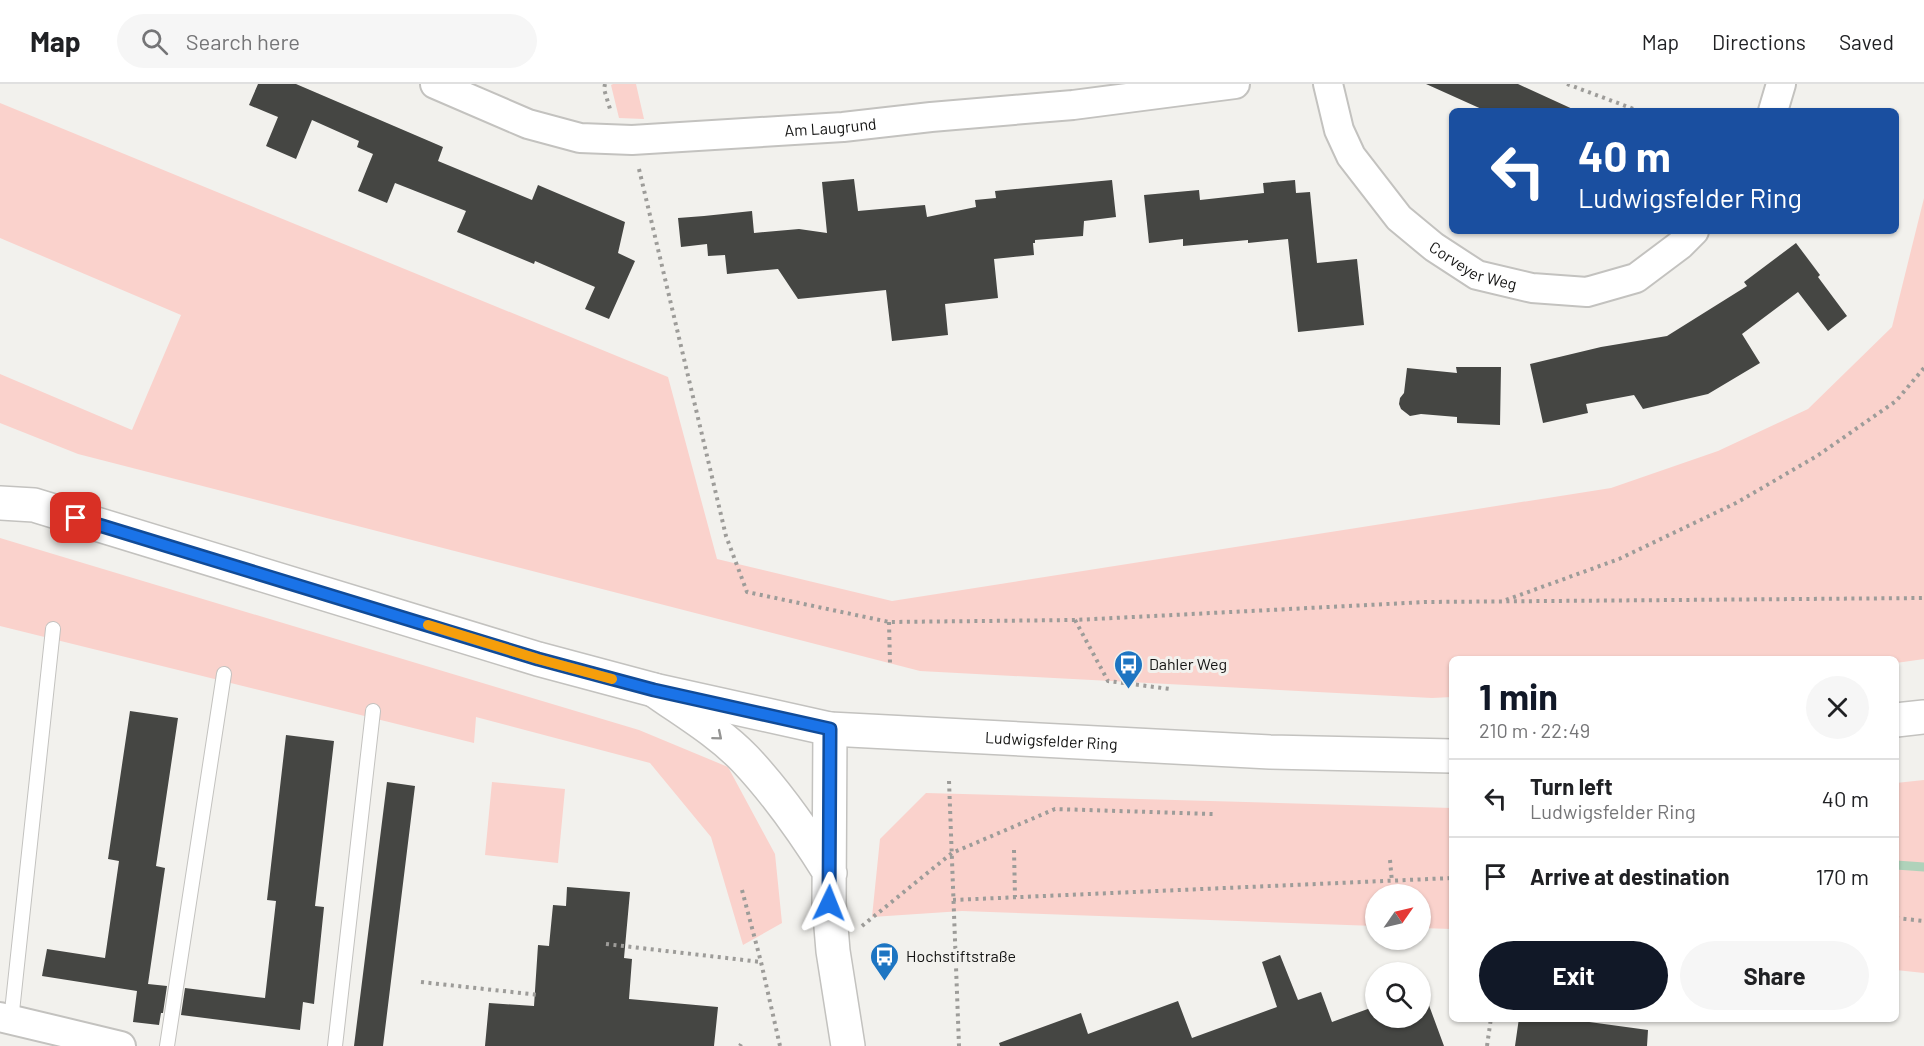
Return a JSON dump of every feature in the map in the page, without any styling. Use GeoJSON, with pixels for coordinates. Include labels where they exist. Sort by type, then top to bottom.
{"type":"FeatureCollection","features":[{"type":"Feature","properties":{"kind":"main road"},"geometry":{"type":"LineString","coordinates":[[0,491],[34,505]]}},
{"type":"Feature","properties":{"kind":"main road","name":"Ludwigsfelder Ring"},"geometry":{"type":"LineString","coordinates":[[0,503],[34,505],[538,659],[654,690],[830,729],[1270,752],[1449,756]]}},
{"type":"Feature","properties":{"kind":"main road","name":"Ludwigsfelder Ring"},"geometry":{"type":"LineString","coordinates":[[654,690],[711,730],[744,758],[803,831],[830,873]]}},
{"type":"Feature","properties":{"kind":"main road"},"geometry":{"type":"LineString","coordinates":[[1899,720],[1924,717]]}},
{"type":"Feature","properties":{"kind":"main road"},"geometry":{"type":"LineString","coordinates":[[830,729],[829,903],[833,951],[848,1046]]}},
{"type":"Feature","properties":{"kind":"street","name":"Am Laugrund"},"geometry":{"type":"LineString","coordinates":[[435,84],[528,124],[580,138],[632,140],[843,127],[1073,105],[1235,84]]}},
{"type":"Feature","properties":{"kind":"street","name":"Corveyer Weg"},"geometry":{"type":"LineString","coordinates":[[1328,84],[1339,130],[1351,156],[1399,218],[1434,247],[1477,275],[1532,288],[1587,292],[1636,278],[1691,234]]}},
{"type":"Feature","properties":{"kind":"street"},"geometry":{"type":"LineString","coordinates":[[1774,108],[1781,84]]}},
{"type":"Feature","properties":{"kind":"street"},"geometry":{"type":"LineString","coordinates":[[6,1019],[121,1046]]}},
{"type":"Feature","properties":{"kind":"lane"},"geometry":{"type":"LineString","coordinates":[[6,1019],[53,629]]}},
{"type":"Feature","properties":{"kind":"lane"},"geometry":{"type":"LineString","coordinates":[[167,1046],[224,674]]}},
{"type":"Feature","properties":{"kind":"lane"},"geometry":{"type":"LineString","coordinates":[[335,1046],[373,711]]}},
{"type":"Feature","properties":{"kind":"path"},"geometry":{"type":"LineString","coordinates":[[1568,84],[1631,108]]}},
{"type":"Feature","properties":{"kind":"path"},"geometry":{"type":"LineString","coordinates":[[632,140],[726,536],[747,592],[888,622],[1075,620],[1426,602],[1924,598]]}},
{"type":"Feature","properties":{"kind":"path"},"geometry":{"type":"LineString","coordinates":[[1502,601],[1619,559],[1736,503],[1817,456],[1896,401],[1924,368]]}},
{"type":"Feature","properties":{"kind":"path"},"geometry":{"type":"LineString","coordinates":[[1075,620],[1108,681],[1170,689]]}},
{"type":"Feature","properties":{"kind":"path"},"geometry":{"type":"LineString","coordinates":[[888,622],[890,663]]}},
{"type":"Feature","properties":{"kind":"path"},"geometry":{"type":"LineString","coordinates":[[949,781],[959,1046]]}},
{"type":"Feature","properties":{"kind":"path"},"geometry":{"type":"LineString","coordinates":[[833,951],[952,853],[1055,809],[1213,814]]}},
{"type":"Feature","properties":{"kind":"path"},"geometry":{"type":"LineString","coordinates":[[1014,850],[1015,897]]}},
{"type":"Feature","properties":{"kind":"path"},"geometry":{"type":"LineString","coordinates":[[1390,860],[1392,882]]}},
{"type":"Feature","properties":{"kind":"path"},"geometry":{"type":"LineString","coordinates":[[953,900],[1449,879]]}},
{"type":"Feature","properties":{"kind":"path"},"geometry":{"type":"LineString","coordinates":[[742,890],[780,1046]]}},
{"type":"Feature","properties":{"kind":"path"},"geometry":{"type":"LineString","coordinates":[[1899,918],[1924,921]]}},
{"type":"Feature","properties":{"kind":"path"},"geometry":{"type":"LineString","coordinates":[[606,944],[761,962]]}},
{"type":"Feature","properties":{"kind":"path"},"geometry":{"type":"LineString","coordinates":[[421,982],[539,995]]}},
{"type":"Feature","properties":{"kind":"path"},"geometry":{"type":"LineString","coordinates":[[1487,1046],[1490,1022]]}},
{"type":"Feature","properties":{"kind":"shaded area"},"geometry":{"type":"Polygon","coordinates":[[[636,84],[644,119],[619,118],[611,85],[636,84]]]}},
{"type":"Feature","properties":{"kind":"shaded area"},"geometry":{"type":"Polygon","coordinates":[[[0,103],[668,377],[717,559],[892,601],[1611,488],[1718,451],[1808,409],[1892,327],[1924,198],[1924,659],[1899,663],[1899,656],[1449,656],[1449,697],[1432,698],[920,671],[78,454],[0,423],[0,374],[132,430],[181,315],[0,238],[0,103]]]}},
{"type":"Feature","properties":{"kind":"shaded area"},"geometry":{"type":"Polygon","coordinates":[[[0,538],[639,730],[728,767],[775,854],[782,923],[743,945],[711,837],[650,763],[476,717],[474,743],[0,626],[0,538]]]}},
{"type":"Feature","properties":{"kind":"shaded area"},"geometry":{"type":"Polygon","coordinates":[[[1924,780],[1924,973],[1899,970],[1899,783],[1924,780]]]}},
{"type":"Feature","properties":{"kind":"shaded area"},"geometry":{"type":"Polygon","coordinates":[[[492,782],[565,789],[558,863],[485,855],[492,782]]]}},
{"type":"Feature","properties":{"kind":"shaded area"},"geometry":{"type":"Polygon","coordinates":[[[926,793],[1449,808],[1449,929],[1431,928],[1431,884],[1365,884],[1365,926],[962,911],[872,917],[880,839],[926,793]]]}},
{"type":"Feature","properties":{"kind":"building"},"geometry":{"type":"Polygon","coordinates":[[[258,84],[296,84],[443,147],[438,161],[532,200],[538,185],[625,222],[618,253],[635,261],[609,319],[585,309],[595,287],[535,261],[534,264],[457,232],[466,211],[395,183],[387,203],[358,191],[373,154],[357,147],[359,141],[312,120],[296,159],[266,146],[278,117],[249,105],[258,84]]]}},
{"type":"Feature","properties":{"kind":"building"},"geometry":{"type":"Polygon","coordinates":[[[1426,84],[1518,84],[1570,108],[1479,108],[1426,84]]]}},
{"type":"Feature","properties":{"kind":"building"},"geometry":{"type":"Polygon","coordinates":[[[854,179],[858,211],[925,205],[927,217],[976,207],[975,200],[996,198],[995,191],[1112,180],[1116,217],[1084,221],[1083,236],[1035,240],[1034,255],[994,259],[998,298],[945,304],[948,335],[892,341],[886,290],[798,299],[778,269],[727,274],[725,255],[708,256],[707,244],[681,247],[678,218],[752,211],[754,233],[799,229],[827,233],[822,182],[854,179]]]}},
{"type":"Feature","properties":{"kind":"building"},"geometry":{"type":"Polygon","coordinates":[[[1295,180],[1296,193],[1310,192],[1317,263],[1357,259],[1364,325],[1298,332],[1288,239],[1183,246],[1183,239],[1149,243],[1144,195],[1199,190],[1200,200],[1264,193],[1263,183],[1295,180]]]}},
{"type":"Feature","properties":{"kind":"building"},"geometry":{"type":"Polygon","coordinates":[[[1796,243],[1847,316],[1828,331],[1798,292],[1742,334],[1760,363],[1708,394],[1643,409],[1634,395],[1586,404],[1588,413],[1543,423],[1530,364],[1601,347],[1667,336],[1747,286],[1744,282],[1796,243]]]}},
{"type":"Feature","properties":{"kind":"building"},"geometry":{"type":"Polygon","coordinates":[[[1456,367],[1501,367],[1500,425],[1457,423],[1457,417],[1421,414],[1410,416],[1401,409],[1399,404],[1404,393],[1407,368],[1457,373],[1456,367]]]}},
{"type":"Feature","properties":{"kind":"building"},"geometry":{"type":"Polygon","coordinates":[[[130,711],[178,718],[156,866],[165,868],[148,984],[167,986],[159,1025],[133,1022],[137,991],[42,976],[47,949],[105,958],[119,861],[108,859],[130,711]]]}},
{"type":"Feature","properties":{"kind":"building"},"geometry":{"type":"Polygon","coordinates":[[[286,735],[334,741],[315,906],[324,907],[314,1004],[303,1002],[300,1030],[181,1015],[185,988],[265,998],[276,901],[267,900],[286,735]]]}},
{"type":"Feature","properties":{"kind":"building"},"geometry":{"type":"Polygon","coordinates":[[[387,782],[415,786],[383,1046],[354,1046],[387,782]]]}},
{"type":"Feature","properties":{"kind":"building"},"geometry":{"type":"Polygon","coordinates":[[[567,887],[630,892],[624,958],[632,959],[629,999],[718,1007],[714,1046],[485,1046],[489,1003],[534,1006],[538,945],[549,946],[553,905],[566,906],[567,887]]]}},
{"type":"Feature","properties":{"kind":"building"},"geometry":{"type":"Polygon","coordinates":[[[1280,955],[1298,1000],[1321,992],[1332,1022],[1365,1010],[1365,1028],[1431,1028],[1431,1011],[1444,1046],[1000,1046],[999,1043],[1081,1013],[1088,1034],[1178,1001],[1192,1038],[1277,1007],[1262,962],[1280,955]]]}},
{"type":"Feature","properties":{"kind":"building"},"geometry":{"type":"Polygon","coordinates":[[[1518,1022],[1589,1022],[1648,1030],[1647,1046],[1515,1046],[1518,1022]]]}},
{"type":"Feature","properties":{"kind":"waterway"},"geometry":{"type":"LineString","coordinates":[[1899,865],[1924,867]]}},
{"type":"Feature","properties":{"kind":"slow traffic"},"geometry":{"type":"LineString","coordinates":[[428,625],[612,679]]}},
{"type":"Feature","properties":{"kind":"place","name":"Dahler Weg"},"geometry":{"type":"Point","coordinates":[1128,690]}},
{"type":"Feature","properties":{"kind":"place","name":"Hochstiftstraße"},"geometry":{"type":"Point","coordinates":[885,982]}},
{"type":"Feature","properties":{"kind":"route"},"geometry":{"type":"LineString","coordinates":[[76,518],[538,659],[654,690],[830,729],[829,903]]}}]}
